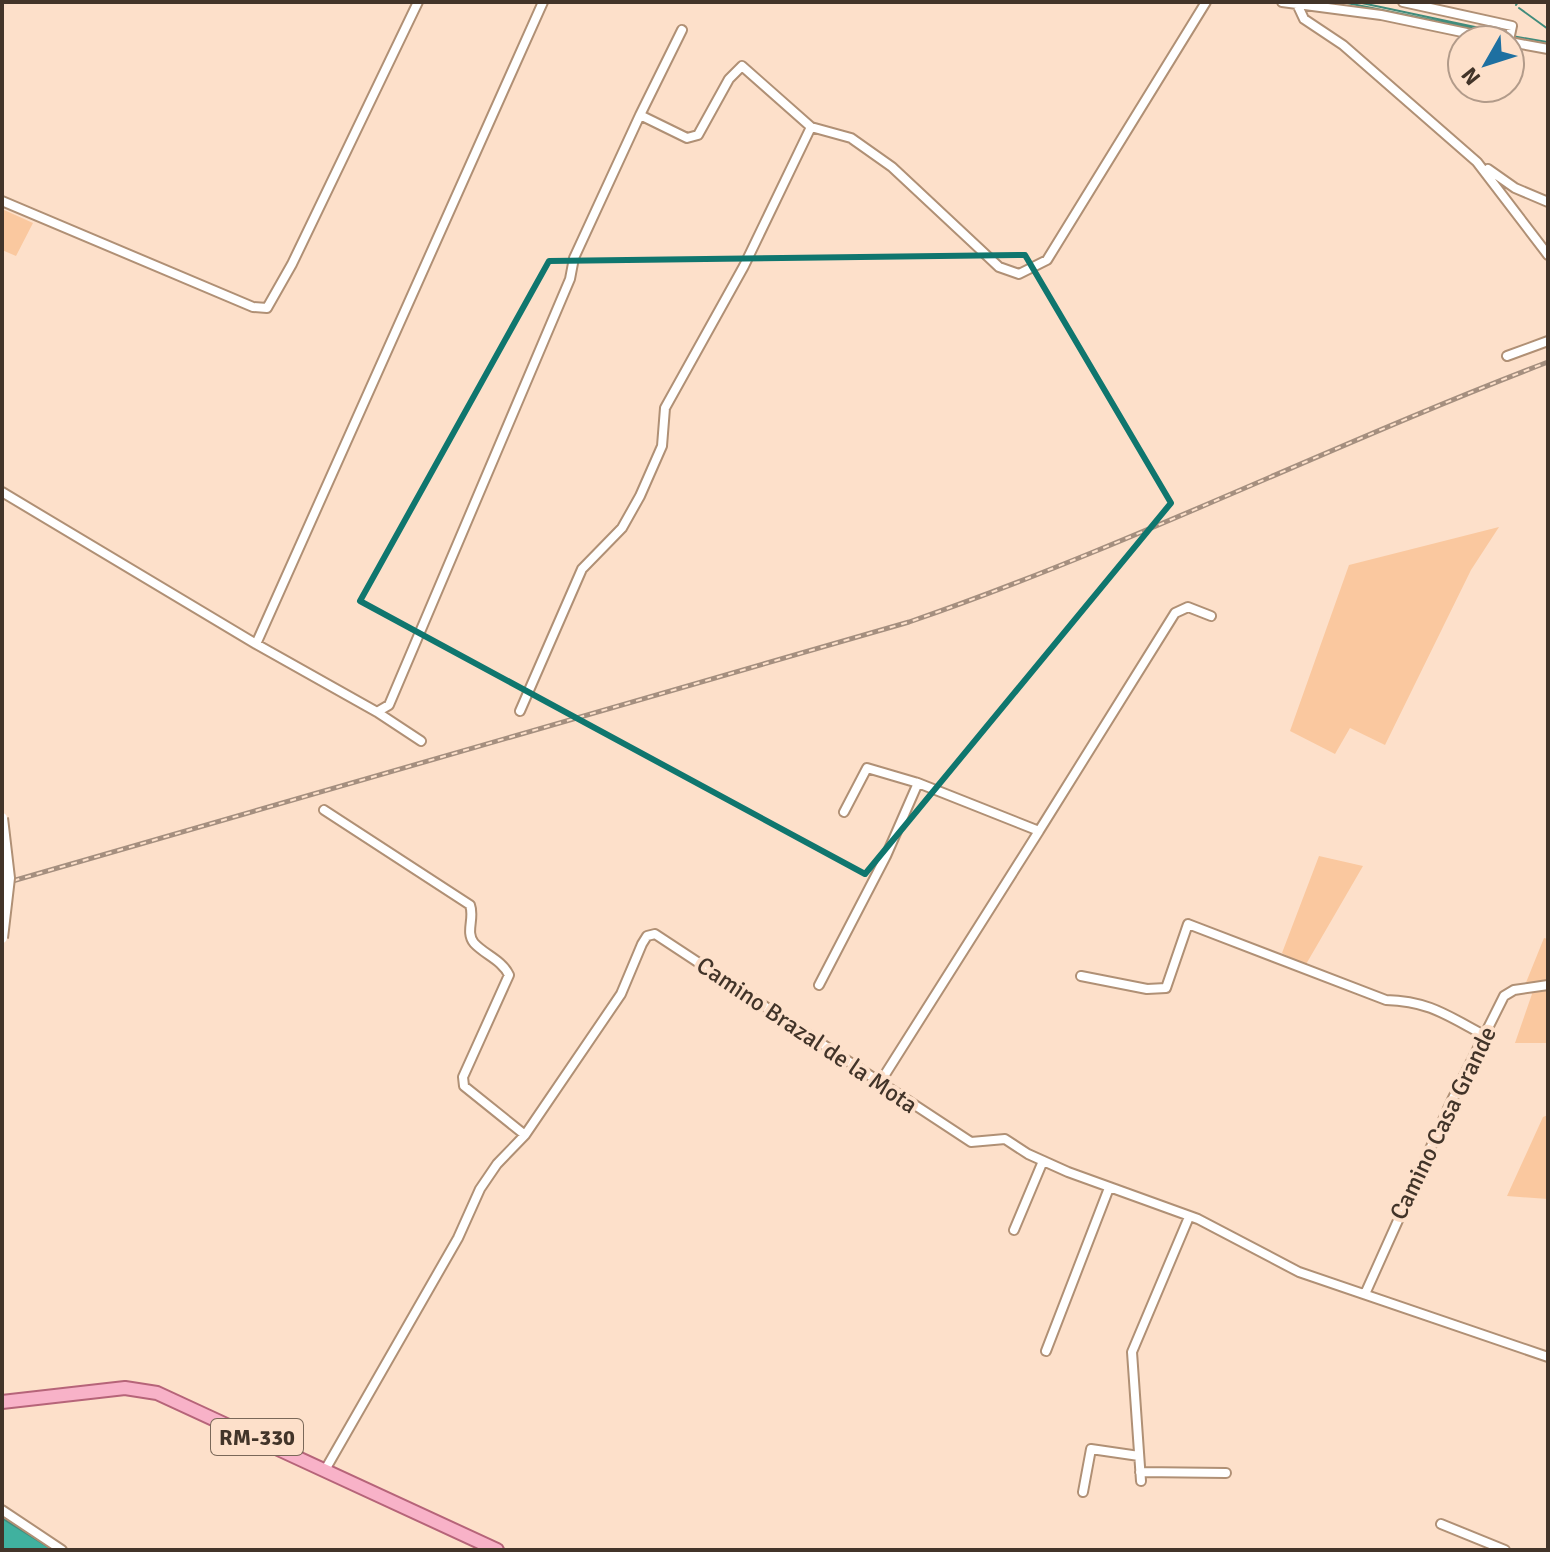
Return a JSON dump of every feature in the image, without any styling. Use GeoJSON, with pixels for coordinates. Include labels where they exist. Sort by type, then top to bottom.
{"type":"FeatureCollection","features":[{"type":"Feature","properties":{"kind":"main road","name":"RM-330"},"geometry":{"type":"LineString","coordinates":[[2,1402],[125,1388],[147,1390],[208,1414],[497,1550]]}},
{"type":"Feature","properties":{"kind":"street"},"geometry":{"type":"LineString","coordinates":[[2,201],[253,307],[267,308],[292,264],[418,2]]}},
{"type":"Feature","properties":{"kind":"street"},"geometry":{"type":"LineString","coordinates":[[256,644],[543,2]]}},
{"type":"Feature","properties":{"kind":"street"},"geometry":{"type":"LineString","coordinates":[[640,115],[687,138],[698,135],[729,79],[742,66],[811,127],[851,138],[892,167],[999,267],[1019,274],[1047,260],[1206,2]]}},
{"type":"Feature","properties":{"kind":"street"},"geometry":{"type":"LineString","coordinates":[[1282,2],[1381,15],[1446,29]]}},
{"type":"Feature","properties":{"kind":"street"},"geometry":{"type":"LineString","coordinates":[[1403,2],[1503,24]]}},
{"type":"Feature","properties":{"kind":"street"},"geometry":{"type":"LineString","coordinates":[[1297,4],[1304,19],[1343,45],[1477,162],[1515,188],[1548,202]]}},
{"type":"Feature","properties":{"kind":"street"},"geometry":{"type":"LineString","coordinates":[[377,712],[389,705],[558,307],[574,258],[682,30]]}},
{"type":"Feature","properties":{"kind":"street"},"geometry":{"type":"LineString","coordinates":[[1526,44],[1548,49]]}},
{"type":"Feature","properties":{"kind":"street"},"geometry":{"type":"LineString","coordinates":[[520,711],[582,569],[622,528],[640,496],[662,446],[665,408],[744,266],[811,127]]}},
{"type":"Feature","properties":{"kind":"street"},"geometry":{"type":"LineString","coordinates":[[1477,162],[1548,255]]}},
{"type":"Feature","properties":{"kind":"street"},"geometry":{"type":"LineString","coordinates":[[1507,356],[1548,341]]}},
{"type":"Feature","properties":{"kind":"street"},"geometry":{"type":"LineString","coordinates":[[2,492],[256,644],[377,712],[421,741]]}},
{"type":"Feature","properties":{"kind":"street"},"geometry":{"type":"LineString","coordinates":[[879,1084],[1175,613],[1188,607],[1211,616]]}},
{"type":"Feature","properties":{"kind":"street"},"geometry":{"type":"LineString","coordinates":[[844,812],[867,768],[918,783],[1039,831]]}},
{"type":"Feature","properties":{"kind":"street"},"geometry":{"type":"LineString","coordinates":[[819,985],[886,856],[918,783]]}},
{"type":"Feature","properties":{"kind":"street"},"geometry":{"type":"LineString","coordinates":[[324,810],[470,905],[474,915],[469,933],[473,942],[505,967],[509,975],[463,1077],[464,1086],[525,1135]]}},
{"type":"Feature","properties":{"kind":"street"},"geometry":{"type":"LineString","coordinates":[[2,818],[9,878],[2,938]]}},
{"type":"Feature","properties":{"kind":"street"},"geometry":{"type":"LineString","coordinates":[[1081,976],[1147,989],[1166,988],[1188,924],[1386,1000],[1410,1001],[1441,1009],[1484,1035]]}},
{"type":"Feature","properties":{"kind":"street","name":"Camino Brazal de la Mota"},"geometry":{"type":"LineString","coordinates":[[325,1470],[458,1238],[480,1189],[497,1164],[525,1135],[621,994],[647,936],[655,934],[971,1142],[1005,1139],[1043,1161],[1189,1217],[1299,1272],[1341,1289],[1365,1294],[1548,1357]]}},
{"type":"Feature","properties":{"kind":"street","name":"Camino Casa Grande"},"geometry":{"type":"LineString","coordinates":[[1365,1294],[1424,1158],[1504,996],[1514,990],[1548,985]]}},
{"type":"Feature","properties":{"kind":"street"},"geometry":{"type":"LineString","coordinates":[[1014,1230],[1043,1161]]}},
{"type":"Feature","properties":{"kind":"street"},"geometry":{"type":"LineString","coordinates":[[1046,1351],[1109,1188]]}},
{"type":"Feature","properties":{"kind":"street"},"geometry":{"type":"LineString","coordinates":[[1189,1217],[1132,1352],[1141,1476],[1226,1473]]}},
{"type":"Feature","properties":{"kind":"street"},"geometry":{"type":"LineString","coordinates":[[1083,1492],[1091,1449],[1139,1456]]}},
{"type":"Feature","properties":{"kind":"street"},"geometry":{"type":"LineString","coordinates":[[2,1510],[62,1550]]}},
{"type":"Feature","properties":{"kind":"street"},"geometry":{"type":"LineString","coordinates":[[1441,1524],[1505,1550]]}},
{"type":"Feature","properties":{"kind":"highlighted area"},"geometry":{"type":"Polygon","coordinates":[[[1025,255],[1171,503],[865,874],[360,601],[549,261],[1025,255]]]}},
{"type":"Feature","properties":{"kind":"shaded area"},"geometry":{"type":"Polygon","coordinates":[[[2,209],[33,223],[16,256],[2,250],[2,209]]]}},
{"type":"Feature","properties":{"kind":"shaded area"},"geometry":{"type":"Polygon","coordinates":[[[1499,527],[1471,570],[1385,745],[1350,728],[1335,754],[1290,731],[1349,565],[1499,527]]]}},
{"type":"Feature","properties":{"kind":"shaded area"},"geometry":{"type":"Polygon","coordinates":[[[1319,856],[1363,866],[1305,966],[1282,953],[1319,856]]]}},
{"type":"Feature","properties":{"kind":"shaded area"},"geometry":{"type":"Polygon","coordinates":[[[1544,938],[1548,939],[1548,1043],[1515,1043],[1532,994],[1525,985],[1544,938]]]}},
{"type":"Feature","properties":{"kind":"shaded area"},"geometry":{"type":"Polygon","coordinates":[[[1548,1115],[1548,1199],[1507,1196],[1543,1117],[1548,1115]]]}},
{"type":"Feature","properties":{"kind":"water"},"geometry":{"type":"Polygon","coordinates":[[[2,1518],[53,1550],[2,1550],[2,1518]]]}},
{"type":"Feature","properties":{"kind":"waterway"},"geometry":{"type":"LineString","coordinates":[[1342,2],[1451,24]]}},
{"type":"Feature","properties":{"kind":"waterway"},"geometry":{"type":"LineString","coordinates":[[1357,2],[1461,24]]}},
{"type":"Feature","properties":{"kind":"waterway"},"geometry":{"type":"LineString","coordinates":[[1519,8],[1548,29]]}},
{"type":"Feature","properties":{"kind":"waterway"},"geometry":{"type":"LineString","coordinates":[[1526,38],[1547,42]]}},
{"type":"Feature","properties":{"kind":"railway"},"geometry":{"type":"LineString","coordinates":[[2,884],[909,622],[1071,561],[1548,362]]}}]}
